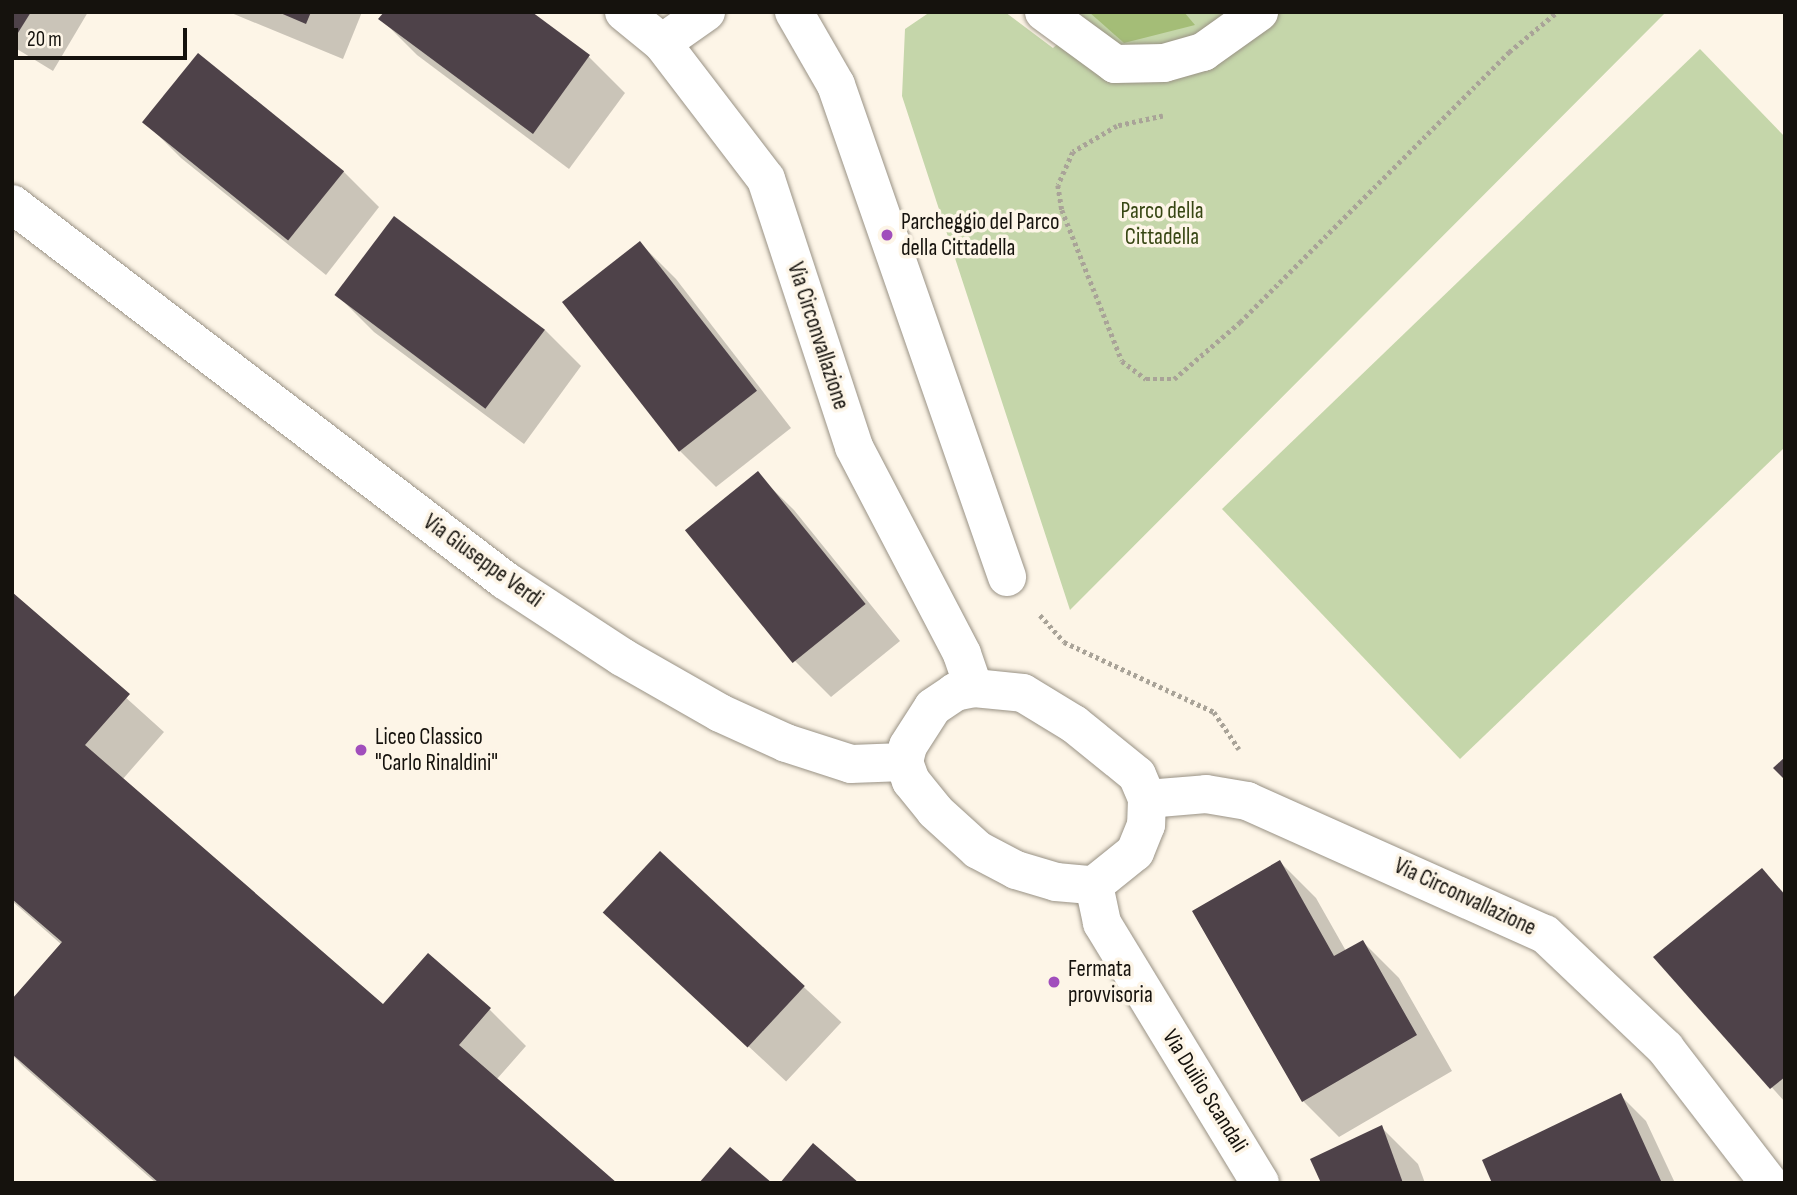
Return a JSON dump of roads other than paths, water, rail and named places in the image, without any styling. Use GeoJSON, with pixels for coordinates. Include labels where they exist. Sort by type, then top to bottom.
{"type":"FeatureCollection","features":[{"type":"Feature","properties":{"kind":"street","name":"Via Circonvallazione"},"geometry":{"type":"LineString","coordinates":[[624,12],[663,43],[766,179],[854,447],[962,654],[974,688]]}},
{"type":"Feature","properties":{"kind":"street"},"geometry":{"type":"LineString","coordinates":[[663,43],[706,12]]}},
{"type":"Feature","properties":{"kind":"street"},"geometry":{"type":"LineString","coordinates":[[794,12],[836,85],[1007,577]]}},
{"type":"Feature","properties":{"kind":"street"},"geometry":{"type":"LineString","coordinates":[[1044,12],[1115,64],[1164,63],[1203,52],[1259,12]]}},
{"type":"Feature","properties":{"kind":"street","name":"Via Giuseppe Verdi"},"geometry":{"type":"LineString","coordinates":[[12,204],[506,581],[622,657],[720,713],[786,743],[851,764],[904,762]]}},
{"type":"Feature","properties":{"kind":"street"},"geometry":{"type":"LineString","coordinates":[[974,688],[1023,693],[1074,724],[1136,775],[1147,799],[1146,825],[1135,852],[1094,885],[1056,882],[1016,870],[978,850],[935,811],[911,781],[904,762],[908,746],[933,707],[955,692],[974,688]]}},
{"type":"Feature","properties":{"kind":"street","name":"Via Circonvallazione"},"geometry":{"type":"LineString","coordinates":[[1147,799],[1206,794],[1247,801],[1545,934],[1665,1048],[1769,1183]]}},
{"type":"Feature","properties":{"kind":"street","name":"Via Duilio Scandali"},"geometry":{"type":"LineString","coordinates":[[1094,885],[1102,923],[1259,1183]]}},
{"type":"Feature","properties":{"kind":"place","name":"Parcheggio del Parco della Cittadella"},"geometry":{"type":"Point","coordinates":[887,235]}},
{"type":"Feature","properties":{"kind":"place","name":"Liceo Classico \"Carlo Rinaldini\""},"geometry":{"type":"Point","coordinates":[361,750]}},
{"type":"Feature","properties":{"kind":"place","name":"Fermata provvisoria"},"geometry":{"type":"Point","coordinates":[1054,982]}},
{"type":"Feature","properties":{"kind":"park label","name":"Parco della Cittadella"},"geometry":{"type":"Point","coordinates":[1162,224]}}]}
